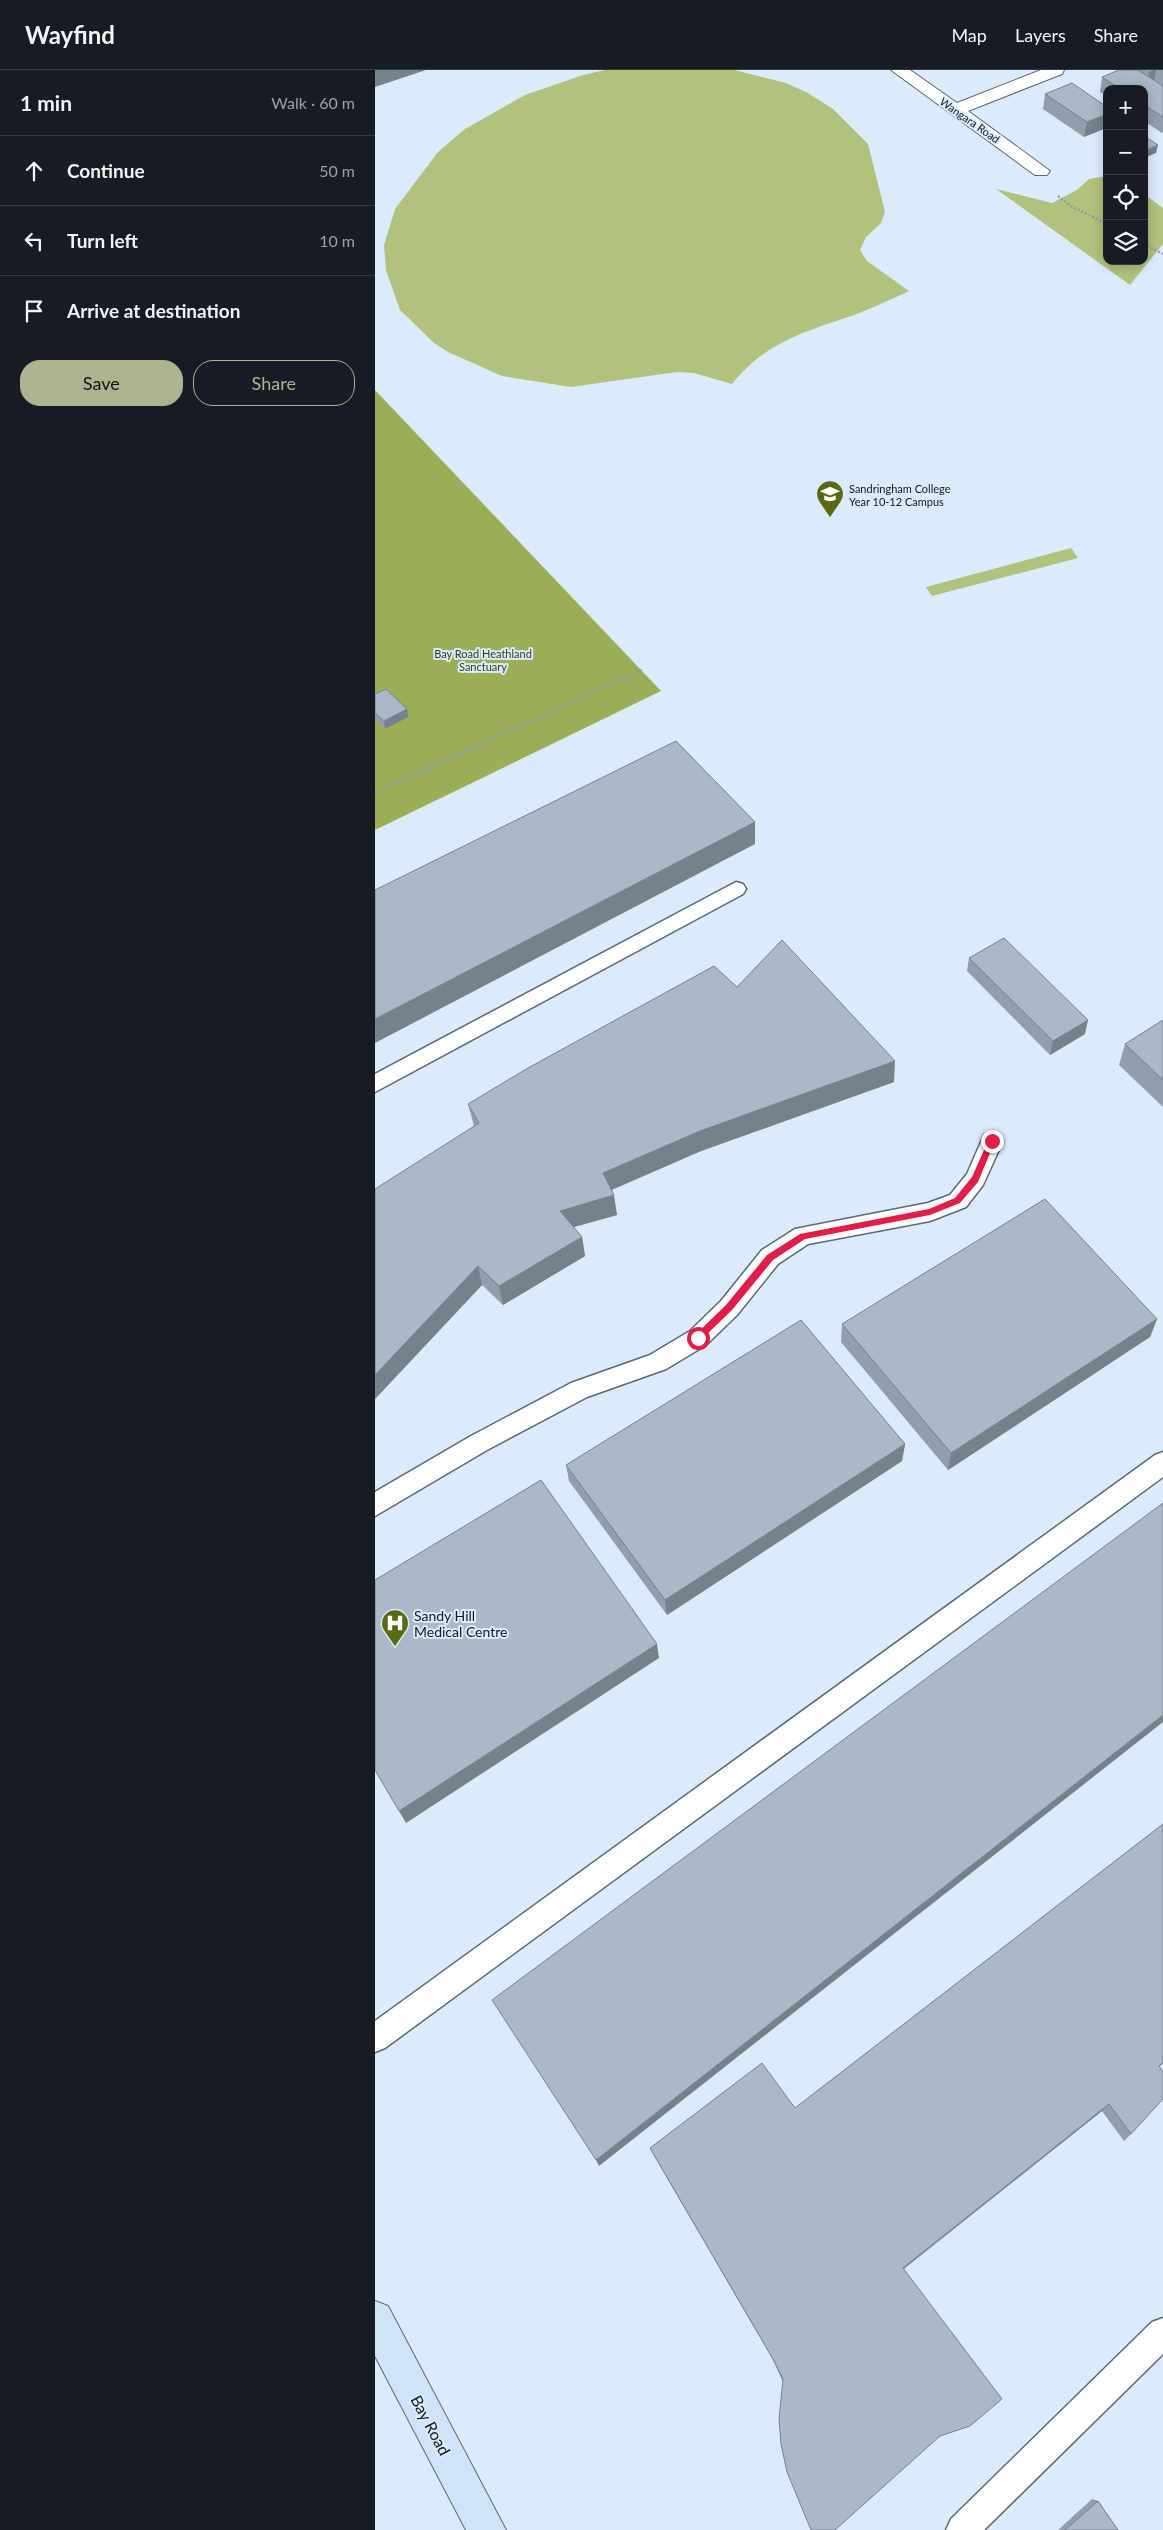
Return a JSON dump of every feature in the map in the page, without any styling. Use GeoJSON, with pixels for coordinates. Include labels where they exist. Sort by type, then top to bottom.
{"type":"FeatureCollection","features":[{"type":"Feature","properties":{"kind":"main road","name":"Bay Road"},"geometry":{"type":"LineString","coordinates":[[375,2319],[487,2530]]}},
{"type":"Feature","properties":{"kind":"street","name":"Wangara Road"},"geometry":{"type":"LineString","coordinates":[[899,70],[1041,170]]}},
{"type":"Feature","properties":{"kind":"street"},"geometry":{"type":"LineString","coordinates":[[955,110],[1055,70]]}},
{"type":"Feature","properties":{"kind":"lane"},"geometry":{"type":"LineString","coordinates":[[375,1084],[736,889]]}},
{"type":"Feature","properties":{"kind":"lane"},"geometry":{"type":"LineString","coordinates":[[375,1505],[479,1443],[579,1390],[658,1362],[698,1338],[729,1308],[770,1257],[803,1236],[930,1212],[958,1201],[975,1179],[992,1141]]}},
{"type":"Feature","properties":{"kind":"lane"},"geometry":{"type":"LineString","coordinates":[[375,2038],[1163,1463]]}},
{"type":"Feature","properties":{"kind":"lane"},"geometry":{"type":"LineString","coordinates":[[962,2530],[1163,2333]]}},
{"type":"Feature","properties":{"kind":"path"},"geometry":{"type":"LineString","coordinates":[[1041,170],[1050,190],[1071,206],[1103,222]]}},
{"type":"Feature","properties":{"kind":"path"},"geometry":{"type":"LineString","coordinates":[[1148,246],[1163,254]]}},
{"type":"Feature","properties":{"kind":"path"},"geometry":{"type":"LineString","coordinates":[[375,794],[642,670]]}},
{"type":"Feature","properties":{"kind":"green space"},"geometry":{"type":"Polygon","coordinates":[[[605,70],[734,70],[786,83],[808,93],[833,109],[868,144],[885,212],[881,223],[866,237],[860,250],[867,261],[909,291],[864,311],[799,334],[785,341],[757,358],[732,384],[694,373],[677,372],[571,387],[502,376],[448,352],[434,343],[400,310],[386,270],[384,245],[395,209],[438,152],[465,129],[525,95],[583,75],[605,70]]]}},
{"type":"Feature","properties":{"kind":"green space"},"geometry":{"type":"Polygon","coordinates":[[[1103,177],[1103,265],[1146,265],[1130,285],[996,189],[1052,203],[1077,190],[1089,179],[1103,177]]]}},
{"type":"Feature","properties":{"kind":"green space"},"geometry":{"type":"Polygon","coordinates":[[[1148,197],[1163,208],[1163,244],[1148,263],[1148,197]]]}},
{"type":"Feature","properties":{"kind":"green space","name":"Bay Road Heathland Sanctuary"},"geometry":{"type":"Polygon","coordinates":[[[375,390],[661,691],[375,830],[375,390]]]}},
{"type":"Feature","properties":{"kind":"green space"},"geometry":{"type":"Polygon","coordinates":[[[1071,548],[1078,558],[932,596],[926,587],[1071,548]]]}},
{"type":"Feature","properties":{"kind":"building"},"geometry":{"type":"Polygon","coordinates":[[[1119,70],[1138,70],[1163,86],[1163,117],[1148,108],[1148,85],[1114,85],[1102,77],[1119,70]]]}},
{"type":"Feature","properties":{"kind":"building"},"geometry":{"type":"Polygon","coordinates":[[[1072,83],[1103,104],[1103,116],[1087,122],[1045,94],[1072,83]]]}},
{"type":"Feature","properties":{"kind":"building"},"geometry":{"type":"Polygon","coordinates":[[[1148,139],[1158,145],[1148,149],[1148,139]]]}},
{"type":"Feature","properties":{"kind":"building"},"geometry":{"type":"Polygon","coordinates":[[[386,689],[407,709],[384,721],[375,713],[375,694],[386,689]]]}},
{"type":"Feature","properties":{"kind":"building"},"geometry":{"type":"Polygon","coordinates":[[[676,741],[755,822],[375,1019],[375,890],[676,741]]]}},
{"type":"Feature","properties":{"kind":"building"},"geometry":{"type":"Polygon","coordinates":[[[1004,938],[1088,1020],[1053,1041],[969,958],[1004,938]]]}},
{"type":"Feature","properties":{"kind":"building"},"geometry":{"type":"Polygon","coordinates":[[[782,940],[895,1061],[700,1131],[603,1173],[614,1195],[560,1211],[582,1237],[499,1286],[478,1266],[375,1375],[375,1189],[479,1123],[468,1104],[528,1068],[714,966],[737,987],[782,940]]]}},
{"type":"Feature","properties":{"kind":"building"},"geometry":{"type":"Polygon","coordinates":[[[1163,1020],[1163,1080],[1125,1044],[1163,1020]]]}},
{"type":"Feature","properties":{"kind":"building"},"geometry":{"type":"Polygon","coordinates":[[[1045,1199],[1157,1319],[951,1453],[842,1324],[1045,1199]]]}},
{"type":"Feature","properties":{"kind":"building"},"geometry":{"type":"Polygon","coordinates":[[[801,1320],[905,1444],[665,1600],[566,1465],[801,1320]]]}},
{"type":"Feature","properties":{"kind":"building"},"geometry":{"type":"Polygon","coordinates":[[[541,1480],[657,1644],[399,1811],[375,1770],[375,1580],[541,1480]]]}},
{"type":"Feature","properties":{"kind":"building"},"geometry":{"type":"Polygon","coordinates":[[[1163,1503],[1163,1715],[596,2160],[492,2000],[1163,1503]]]}},
{"type":"Feature","properties":{"kind":"building"},"geometry":{"type":"Polygon","coordinates":[[[1163,1824],[1163,2063],[1159,2066],[1163,2072],[1163,2099],[1131,2134],[1109,2104],[903,2268],[1002,2399],[970,2426],[940,2436],[835,2530],[811,2530],[787,2472],[781,2444],[779,2419],[783,2379],[650,2148],[762,2063],[795,2108],[1163,1824]]]}},
{"type":"Feature","properties":{"kind":"building"},"geometry":{"type":"Polygon","coordinates":[[[1098,2501],[1118,2530],[1065,2530],[1098,2501]]]}},
{"type":"Feature","properties":{"kind":"place","name":"Sandringham College Year 10-12 Campus"},"geometry":{"type":"Point","coordinates":[830,518]}},
{"type":"Feature","properties":{"kind":"place","name":"Sandy Hill Medical Centre"},"geometry":{"type":"Point","coordinates":[395,1647]}},
{"type":"Feature","properties":{"kind":"route"},"geometry":{"type":"LineString","coordinates":[[698,1338],[729,1308],[770,1257],[803,1236],[930,1212],[958,1201],[975,1179],[992,1141]]}}]}
